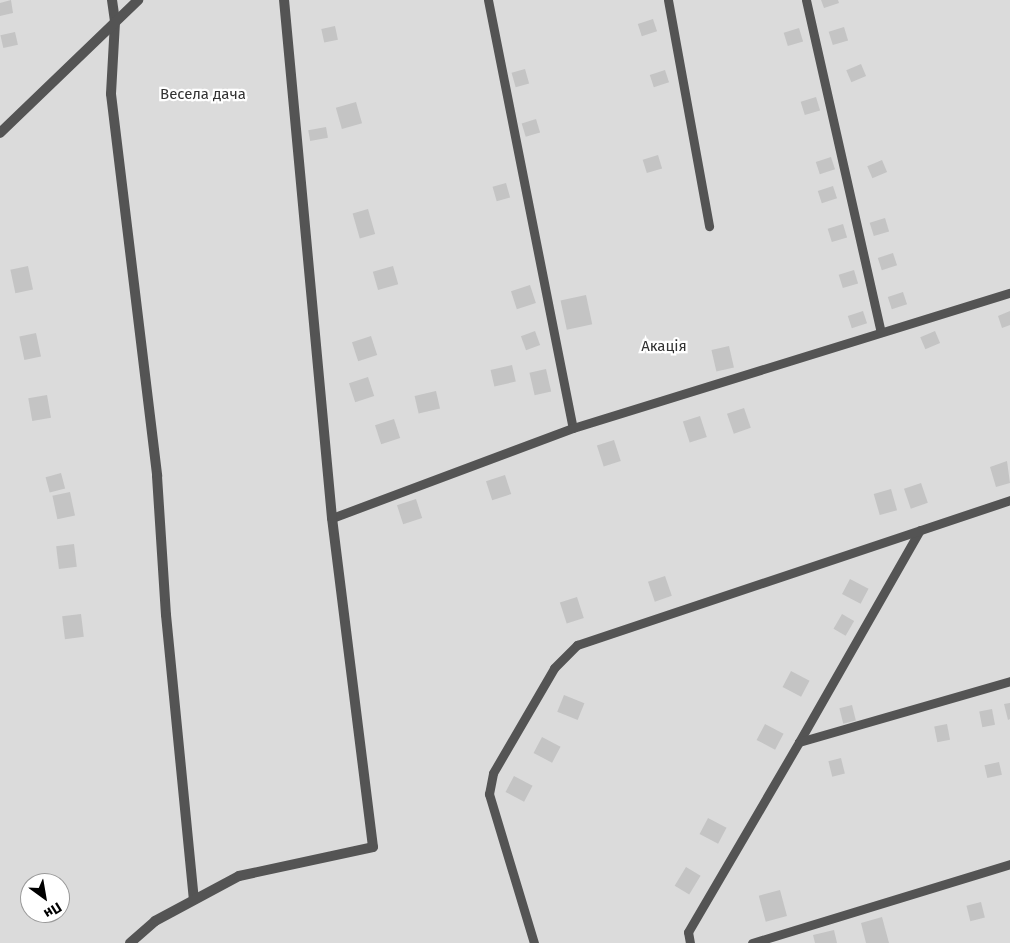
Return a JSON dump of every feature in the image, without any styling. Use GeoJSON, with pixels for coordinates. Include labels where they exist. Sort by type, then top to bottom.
{"type":"FeatureCollection","features":[{"type":"Feature","properties":{"kind":"street"},"geometry":{"type":"LineString","coordinates":[[112,0],[115,22],[111,94],[157,476],[166,615],[194,900]]}},
{"type":"Feature","properties":{"kind":"street"},"geometry":{"type":"LineString","coordinates":[[0,134],[138,0]]}},
{"type":"Feature","properties":{"kind":"street"},"geometry":{"type":"LineString","coordinates":[[130,943],[155,921],[239,876],[373,847],[332,518],[284,0]]}},
{"type":"Feature","properties":{"kind":"lane"},"geometry":{"type":"LineString","coordinates":[[488,0],[573,428]]}},
{"type":"Feature","properties":{"kind":"lane"},"geometry":{"type":"LineString","coordinates":[[668,0],[709,226]]}},
{"type":"Feature","properties":{"kind":"lane"},"geometry":{"type":"LineString","coordinates":[[806,0],[881,332]]}},
{"type":"Feature","properties":{"kind":"lane"},"geometry":{"type":"LineString","coordinates":[[332,518],[573,428],[1010,293]]}},
{"type":"Feature","properties":{"kind":"lane"},"geometry":{"type":"LineString","coordinates":[[534,943],[489,794],[493,773],[554,668],[577,644],[1010,500]]}},
{"type":"Feature","properties":{"kind":"lane"},"geometry":{"type":"LineString","coordinates":[[690,943],[688,932],[920,530]]}},
{"type":"Feature","properties":{"kind":"lane"},"geometry":{"type":"LineString","coordinates":[[798,742],[1010,681]]}},
{"type":"Feature","properties":{"kind":"lane"},"geometry":{"type":"LineString","coordinates":[[752,943],[1010,864]]}},
{"type":"Feature","properties":{"kind":"green space","name":"Акація"},"geometry":{"type":"Polygon","coordinates":[[[0,0],[1010,0],[1010,943],[0,943],[0,0]]]}},
{"type":"Feature","properties":{"kind":"building"},"geometry":{"type":"Polygon","coordinates":[[[11,0],[13,13],[0,16],[0,3],[11,0]]]}},
{"type":"Feature","properties":{"kind":"building"},"geometry":{"type":"Polygon","coordinates":[[[821,0],[838,0],[839,3],[824,8],[821,0]]]}},
{"type":"Feature","properties":{"kind":"building"},"geometry":{"type":"Polygon","coordinates":[[[653,19],[657,31],[642,36],[638,24],[653,19]]]}},
{"type":"Feature","properties":{"kind":"building"},"geometry":{"type":"Polygon","coordinates":[[[335,26],[338,40],[324,43],[321,29],[335,26]]]}},
{"type":"Feature","properties":{"kind":"building"},"geometry":{"type":"Polygon","coordinates":[[[844,27],[848,40],[833,45],[829,32],[844,27]]]}},
{"type":"Feature","properties":{"kind":"building"},"geometry":{"type":"Polygon","coordinates":[[[799,28],[803,41],[788,46],[784,33],[799,28]]]}},
{"type":"Feature","properties":{"kind":"building"},"geometry":{"type":"Polygon","coordinates":[[[15,32],[18,45],[3,48],[0,35],[15,32]]]}},
{"type":"Feature","properties":{"kind":"building"},"geometry":{"type":"Polygon","coordinates":[[[861,64],[866,76],[851,82],[846,70],[861,64]]]}},
{"type":"Feature","properties":{"kind":"building"},"geometry":{"type":"Polygon","coordinates":[[[525,69],[529,83],[516,87],[512,73],[525,69]]]}},
{"type":"Feature","properties":{"kind":"building"},"geometry":{"type":"Polygon","coordinates":[[[665,70],[669,82],[654,87],[650,75],[665,70]]]}},
{"type":"Feature","properties":{"kind":"building"},"geometry":{"type":"Polygon","coordinates":[[[816,97],[820,110],[805,115],[801,102],[816,97]]]}},
{"type":"Feature","properties":{"kind":"building"},"geometry":{"type":"Polygon","coordinates":[[[356,102],[362,123],[342,129],[336,108],[356,102]]]}},
{"type":"Feature","properties":{"kind":"building"},"geometry":{"type":"Polygon","coordinates":[[[536,119],[540,132],[526,137],[522,123],[536,119]]]}},
{"type":"Feature","properties":{"kind":"building"},"geometry":{"type":"Polygon","coordinates":[[[326,127],[328,138],[310,141],[308,130],[326,127]]]}},
{"type":"Feature","properties":{"kind":"building"},"geometry":{"type":"Polygon","coordinates":[[[658,155],[662,168],[647,173],[643,160],[658,155]]]}},
{"type":"Feature","properties":{"kind":"building"},"geometry":{"type":"Polygon","coordinates":[[[831,157],[835,169],[820,174],[816,162],[831,157]]]}},
{"type":"Feature","properties":{"kind":"building"},"geometry":{"type":"Polygon","coordinates":[[[882,160],[887,172],[872,178],[867,166],[882,160]]]}},
{"type":"Feature","properties":{"kind":"building"},"geometry":{"type":"Polygon","coordinates":[[[506,183],[510,197],[497,201],[493,187],[506,183]]]}},
{"type":"Feature","properties":{"kind":"building"},"geometry":{"type":"Polygon","coordinates":[[[833,186],[837,198],[822,203],[818,191],[833,186]]]}},
{"type":"Feature","properties":{"kind":"building"},"geometry":{"type":"Polygon","coordinates":[[[368,209],[375,234],[360,238],[353,213],[368,209]]]}},
{"type":"Feature","properties":{"kind":"building"},"geometry":{"type":"Polygon","coordinates":[[[885,218],[889,231],[874,236],[870,223],[885,218]]]}},
{"type":"Feature","properties":{"kind":"building"},"geometry":{"type":"Polygon","coordinates":[[[843,224],[847,237],[832,242],[828,229],[843,224]]]}},
{"type":"Feature","properties":{"kind":"building"},"geometry":{"type":"Polygon","coordinates":[[[893,253],[897,265],[882,270],[878,258],[893,253]]]}},
{"type":"Feature","properties":{"kind":"building"},"geometry":{"type":"Polygon","coordinates":[[[28,266],[33,289],[15,293],[10,270],[28,266]]]}},
{"type":"Feature","properties":{"kind":"building"},"geometry":{"type":"Polygon","coordinates":[[[393,266],[398,284],[378,290],[373,272],[393,266]]]}},
{"type":"Feature","properties":{"kind":"building"},"geometry":{"type":"Polygon","coordinates":[[[854,270],[858,283],[843,288],[839,275],[854,270]]]}},
{"type":"Feature","properties":{"kind":"building"},"geometry":{"type":"Polygon","coordinates":[[[530,285],[536,303],[517,309],[511,291],[530,285]]]}},
{"type":"Feature","properties":{"kind":"building"},"geometry":{"type":"Polygon","coordinates":[[[903,292],[907,304],[892,309],[888,297],[903,292]]]}},
{"type":"Feature","properties":{"kind":"building"},"geometry":{"type":"Polygon","coordinates":[[[586,295],[592,324],[567,330],[561,300],[586,295]]]}},
{"type":"Feature","properties":{"kind":"building"},"geometry":{"type":"Polygon","coordinates":[[[863,311],[867,323],[852,328],[848,316],[863,311]]]}},
{"type":"Feature","properties":{"kind":"building"},"geometry":{"type":"Polygon","coordinates":[[[1010,311],[1010,325],[1002,328],[998,316],[1010,311]]]}},
{"type":"Feature","properties":{"kind":"building"},"geometry":{"type":"Polygon","coordinates":[[[535,331],[540,345],[526,350],[521,336],[535,331]]]}},
{"type":"Feature","properties":{"kind":"building"},"geometry":{"type":"Polygon","coordinates":[[[935,331],[940,343],[925,349],[920,337],[935,331]]]}},
{"type":"Feature","properties":{"kind":"building"},"geometry":{"type":"Polygon","coordinates":[[[36,333],[41,356],[24,360],[19,337],[36,333]]]}},
{"type":"Feature","properties":{"kind":"building"},"geometry":{"type":"Polygon","coordinates":[[[371,336],[377,355],[358,361],[352,342],[371,336]]]}},
{"type":"Feature","properties":{"kind":"building"},"geometry":{"type":"Polygon","coordinates":[[[729,346],[734,367],[716,371],[711,350],[729,346]]]}},
{"type":"Feature","properties":{"kind":"building"},"geometry":{"type":"Polygon","coordinates":[[[512,365],[516,382],[494,387],[491,370],[512,365]]]}},
{"type":"Feature","properties":{"kind":"building"},"geometry":{"type":"Polygon","coordinates":[[[546,369],[551,391],[535,395],[529,373],[546,369]]]}},
{"type":"Feature","properties":{"kind":"building"},"geometry":{"type":"Polygon","coordinates":[[[368,377],[374,396],[355,402],[349,383],[368,377]]]}},
{"type":"Feature","properties":{"kind":"building"},"geometry":{"type":"Polygon","coordinates":[[[436,391],[440,409],[419,413],[415,396],[436,391]]]}},
{"type":"Feature","properties":{"kind":"building"},"geometry":{"type":"Polygon","coordinates":[[[47,395],[51,418],[32,421],[28,398],[47,395]]]}},
{"type":"Feature","properties":{"kind":"building"},"geometry":{"type":"Polygon","coordinates":[[[744,408],[751,428],[734,434],[727,414],[744,408]]]}},
{"type":"Feature","properties":{"kind":"building"},"geometry":{"type":"Polygon","coordinates":[[[700,416],[707,437],[690,442],[683,422],[700,416]]]}},
{"type":"Feature","properties":{"kind":"building"},"geometry":{"type":"Polygon","coordinates":[[[394,419],[400,438],[381,444],[375,425],[394,419]]]}},
{"type":"Feature","properties":{"kind":"building"},"geometry":{"type":"Polygon","coordinates":[[[614,440],[621,461],[604,466],[597,446],[614,440]]]}},
{"type":"Feature","properties":{"kind":"building"},"geometry":{"type":"Polygon","coordinates":[[[1007,461],[1010,483],[996,487],[990,467],[1007,461]]]}},
{"type":"Feature","properties":{"kind":"building"},"geometry":{"type":"Polygon","coordinates":[[[61,473],[65,488],[50,493],[46,477],[61,473]]]}},
{"type":"Feature","properties":{"kind":"building"},"geometry":{"type":"Polygon","coordinates":[[[505,475],[511,494],[492,500],[486,481],[505,475]]]}},
{"type":"Feature","properties":{"kind":"building"},"geometry":{"type":"Polygon","coordinates":[[[921,483],[928,503],[911,509],[904,489],[921,483]]]}},
{"type":"Feature","properties":{"kind":"building"},"geometry":{"type":"Polygon","coordinates":[[[891,489],[897,510],[880,515],[874,494],[891,489]]]}},
{"type":"Feature","properties":{"kind":"building"},"geometry":{"type":"Polygon","coordinates":[[[70,492],[75,515],[57,519],[52,496],[70,492]]]}},
{"type":"Feature","properties":{"kind":"building"},"geometry":{"type":"Polygon","coordinates":[[[416,499],[422,518],[403,524],[397,505],[416,499]]]}},
{"type":"Feature","properties":{"kind":"building"},"geometry":{"type":"Polygon","coordinates":[[[74,544],[77,567],[59,569],[56,546],[74,544]]]}},
{"type":"Feature","properties":{"kind":"building"},"geometry":{"type":"Polygon","coordinates":[[[665,576],[672,596],[655,602],[648,582],[665,576]]]}},
{"type":"Feature","properties":{"kind":"building"},"geometry":{"type":"Polygon","coordinates":[[[850,579],[869,589],[861,604],[842,594],[850,579]]]}},
{"type":"Feature","properties":{"kind":"building"},"geometry":{"type":"Polygon","coordinates":[[[577,597],[584,618],[567,623],[560,603],[577,597]]]}},
{"type":"Feature","properties":{"kind":"building"},"geometry":{"type":"Polygon","coordinates":[[[81,614],[84,637],[65,639],[62,616],[81,614]]]}},
{"type":"Feature","properties":{"kind":"building"},"geometry":{"type":"Polygon","coordinates":[[[842,614],[854,621],[846,636],[834,629],[842,614]]]}},
{"type":"Feature","properties":{"kind":"building"},"geometry":{"type":"Polygon","coordinates":[[[791,671],[810,681],[801,697],[783,687],[791,671]]]}},
{"type":"Feature","properties":{"kind":"building"},"geometry":{"type":"Polygon","coordinates":[[[564,695],[584,703],[578,720],[557,712],[564,695]]]}},
{"type":"Feature","properties":{"kind":"building"},"geometry":{"type":"Polygon","coordinates":[[[1010,703],[1010,719],[1008,720],[1004,704],[1010,703]]]}},
{"type":"Feature","properties":{"kind":"building"},"geometry":{"type":"Polygon","coordinates":[[[852,705],[856,721],[843,724],[839,708],[852,705]]]}},
{"type":"Feature","properties":{"kind":"building"},"geometry":{"type":"Polygon","coordinates":[[[992,709],[995,725],[982,727],[979,711],[992,709]]]}},
{"type":"Feature","properties":{"kind":"building"},"geometry":{"type":"Polygon","coordinates":[[[765,724],[784,734],[775,750],[757,740],[765,724]]]}},
{"type":"Feature","properties":{"kind":"building"},"geometry":{"type":"Polygon","coordinates":[[[947,724],[950,740],[937,742],[934,726],[947,724]]]}},
{"type":"Feature","properties":{"kind":"building"},"geometry":{"type":"Polygon","coordinates":[[[542,737],[561,747],[552,763],[534,753],[542,737]]]}},
{"type":"Feature","properties":{"kind":"building"},"geometry":{"type":"Polygon","coordinates":[[[841,758],[845,774],[832,777],[828,761],[841,758]]]}},
{"type":"Feature","properties":{"kind":"building"},"geometry":{"type":"Polygon","coordinates":[[[999,762],[1002,775],[987,778],[984,765],[999,762]]]}},
{"type":"Feature","properties":{"kind":"building"},"geometry":{"type":"Polygon","coordinates":[[[514,776],[533,786],[524,802],[506,792],[514,776]]]}},
{"type":"Feature","properties":{"kind":"building"},"geometry":{"type":"Polygon","coordinates":[[[708,818],[727,828],[718,844],[700,834],[708,818]]]}},
{"type":"Feature","properties":{"kind":"building"},"geometry":{"type":"Polygon","coordinates":[[[686,867],[701,876],[689,895],[675,886],[686,867]]]}},
{"type":"Feature","properties":{"kind":"building"},"geometry":{"type":"Polygon","coordinates":[[[780,890],[787,916],[766,922],[759,896],[780,890]]]}},
{"type":"Feature","properties":{"kind":"building"},"geometry":{"type":"Polygon","coordinates":[[[981,902],[985,918],[970,921],[966,906],[981,902]]]}},
{"type":"Feature","properties":{"kind":"building"},"geometry":{"type":"Polygon","coordinates":[[[882,917],[889,943],[866,943],[861,923],[882,917]]]}},
{"type":"Feature","properties":{"kind":"building"},"geometry":{"type":"Polygon","coordinates":[[[834,930],[837,943],[815,943],[813,935],[834,930]]]}},
{"type":"Feature","properties":{"kind":"park label","name":"Весела дача"},"geometry":{"type":"Point","coordinates":[203,95]}}]}
